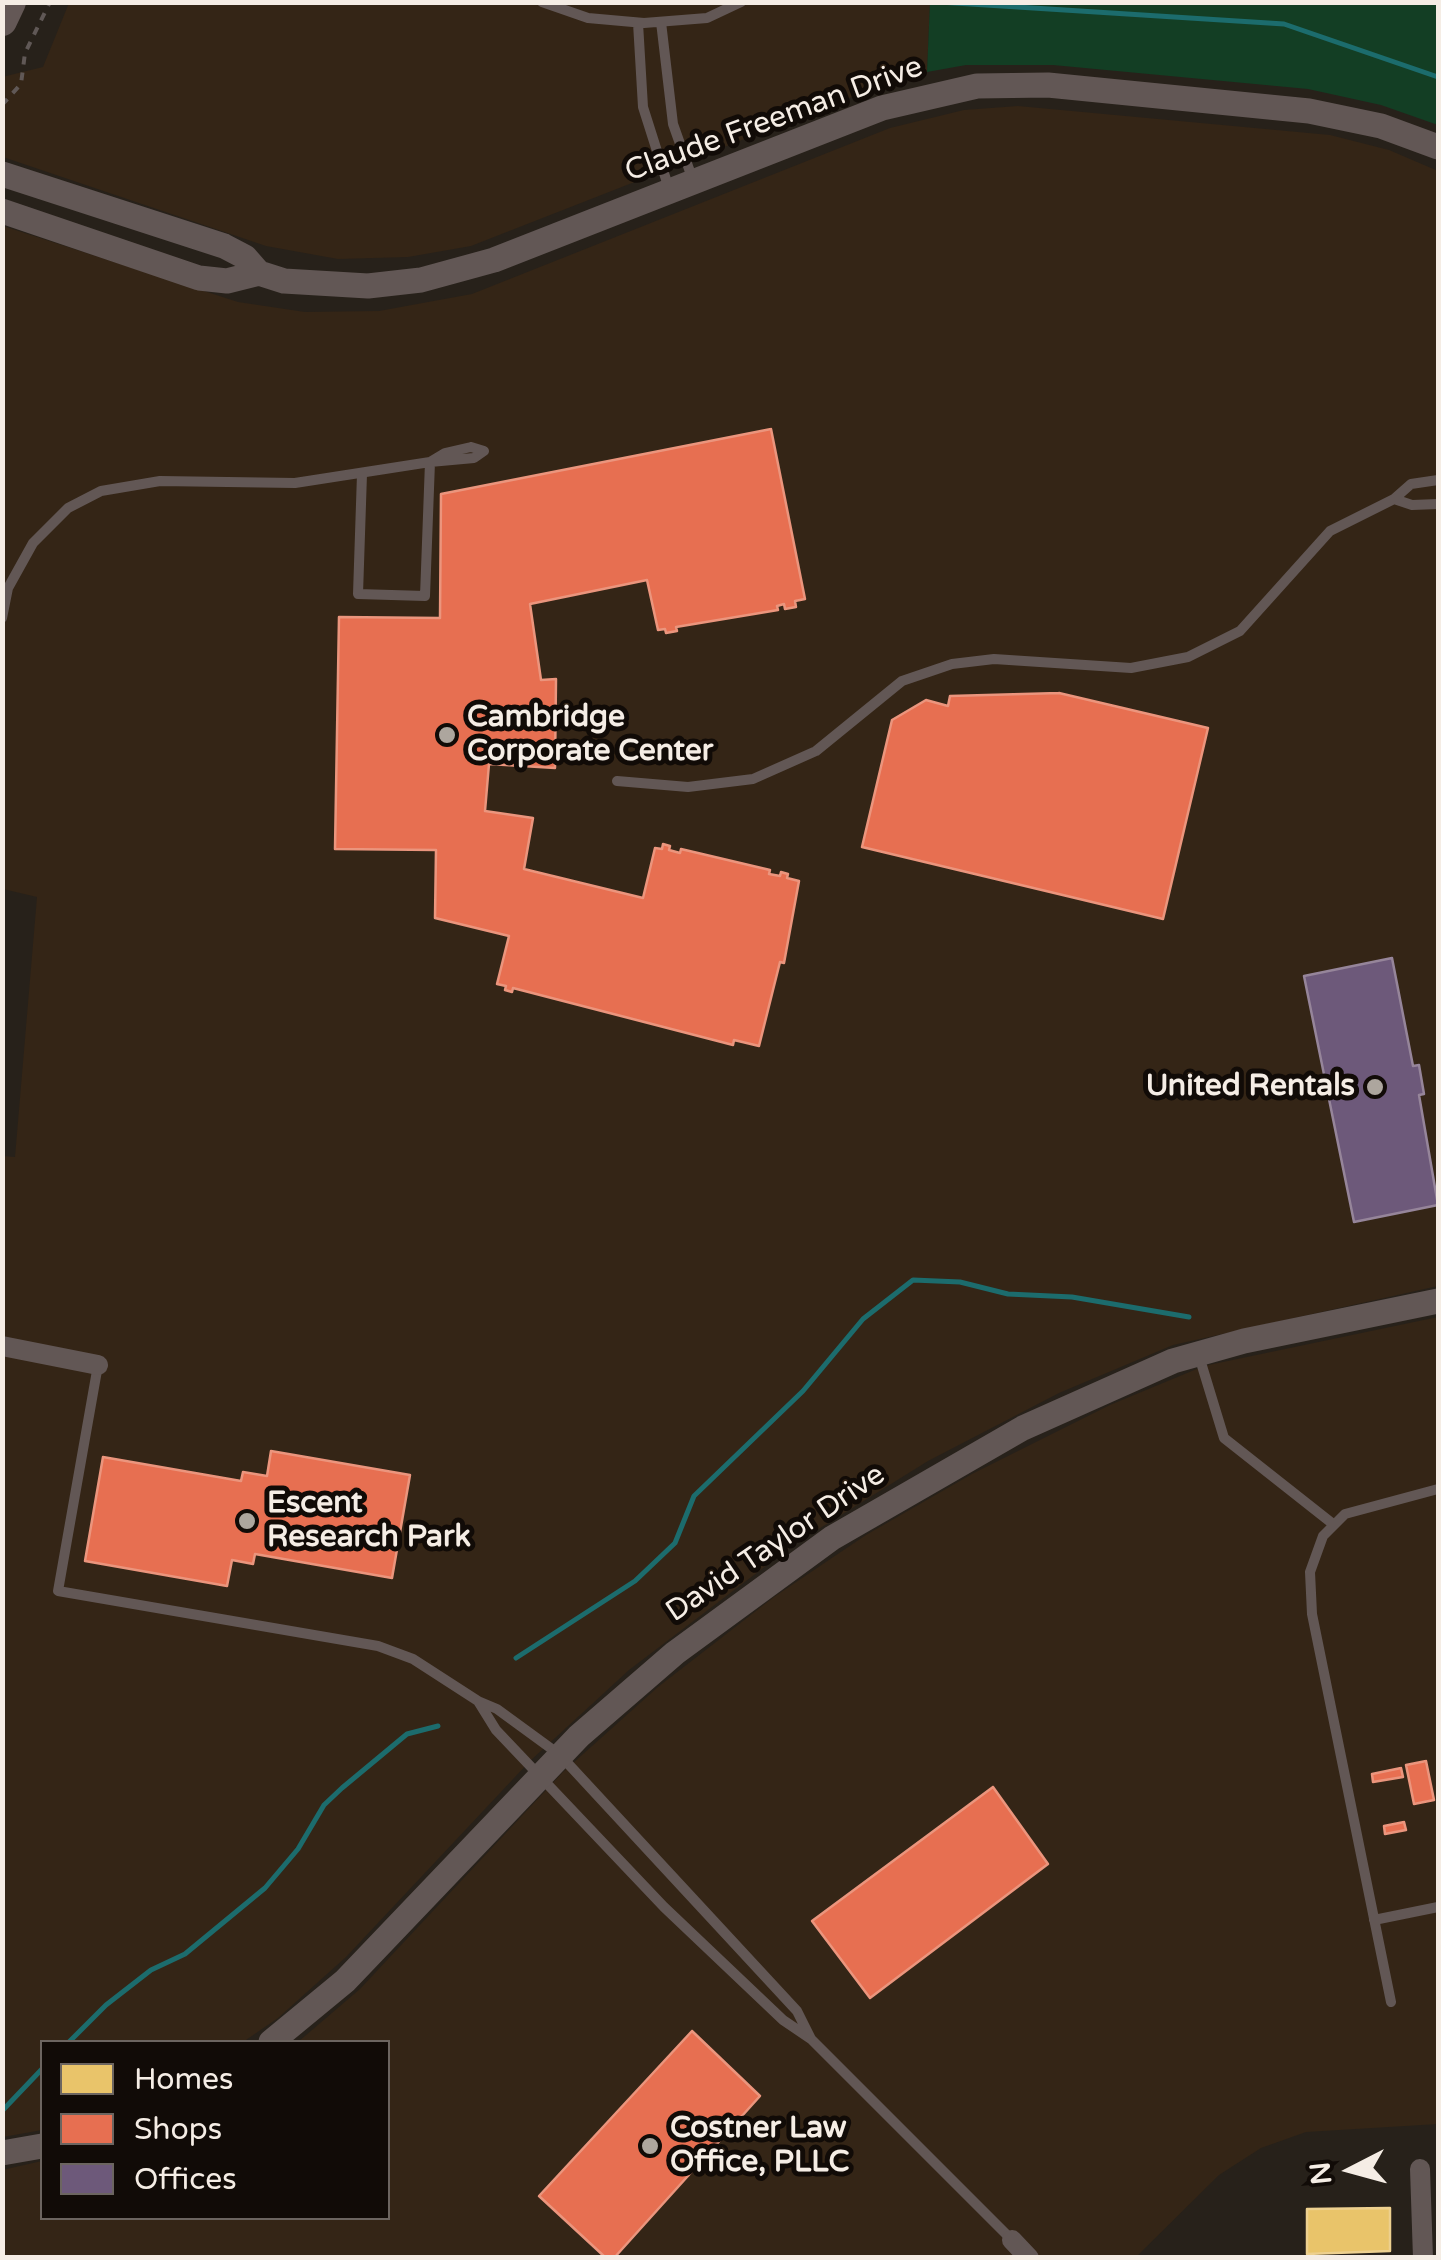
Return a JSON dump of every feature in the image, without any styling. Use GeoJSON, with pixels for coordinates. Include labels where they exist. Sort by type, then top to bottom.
{"type":"FeatureCollection","features":[{"type":"Feature","properties":{"kind":"main road"},"geometry":{"type":"LineString","coordinates":[[2,21],[11,2]]}},
{"type":"Feature","properties":{"kind":"street","name":"Claude Freeman Drive"},"geometry":{"type":"LineString","coordinates":[[2,212],[199,278],[227,281],[259,273],[341,286],[421,280],[494,260],[899,102],[997,85],[1076,88],[1310,112],[1382,126],[1438,148]]}},
{"type":"Feature","properties":{"kind":"street","name":"Claude Freeman Drive"},"geometry":{"type":"LineString","coordinates":[[2,174],[224,246],[246,256],[259,273]]}},
{"type":"Feature","properties":{"kind":"street","name":"David Taylor Drive"},"geometry":{"type":"LineString","coordinates":[[273,2040],[345,1981],[560,1755],[675,1653],[860,1520],[1040,1420],[1198,1354],[1438,1301]]}},
{"type":"Feature","properties":{"kind":"street"},"geometry":{"type":"LineString","coordinates":[[2,1346],[98,1366]]}},
{"type":"Feature","properties":{"kind":"street"},"geometry":{"type":"LineString","coordinates":[[2,2153],[40,2146]]}},
{"type":"Feature","properties":{"kind":"street"},"geometry":{"type":"LineString","coordinates":[[1420,2169],[1422,2258]]}},
{"type":"Feature","properties":{"kind":"street"},"geometry":{"type":"LineString","coordinates":[[1012,2240],[1029,2258]]}},
{"type":"Feature","properties":{"kind":"lane"},"geometry":{"type":"LineString","coordinates":[[542,2],[573,14],[638,23],[707,18],[741,2]]}},
{"type":"Feature","properties":{"kind":"lane"},"geometry":{"type":"LineString","coordinates":[[660,22],[682,188]]}},
{"type":"Feature","properties":{"kind":"lane"},"geometry":{"type":"LineString","coordinates":[[638,23],[643,108],[682,188]]}},
{"type":"Feature","properties":{"kind":"lane"},"geometry":{"type":"LineString","coordinates":[[2,618],[8,588],[33,543],[68,508],[101,491],[143,482],[277,484],[430,462],[425,596],[358,594],[362,474]]}},
{"type":"Feature","properties":{"kind":"lane"},"geometry":{"type":"LineString","coordinates":[[617,781],[694,787],[753,779],[816,751],[902,681],[952,664],[994,659],[1130,668],[1174,662],[1240,631],[1330,531],[1363,510],[1394,499],[1412,484],[1438,480]]}},
{"type":"Feature","properties":{"kind":"lane"},"geometry":{"type":"LineString","coordinates":[[1394,499],[1412,505],[1438,504]]}},
{"type":"Feature","properties":{"kind":"lane"},"geometry":{"type":"LineString","coordinates":[[1198,1354],[1224,1438],[1333,1524]]}},
{"type":"Feature","properties":{"kind":"lane"},"geometry":{"type":"LineString","coordinates":[[98,1366],[58,1591],[378,1646],[413,1658],[497,1709],[560,1755],[797,2011],[812,2039]]}},
{"type":"Feature","properties":{"kind":"lane"},"geometry":{"type":"LineString","coordinates":[[1391,2002],[1310,1597],[1313,1560],[1333,1524],[1362,1506],[1438,1489]]}},
{"type":"Feature","properties":{"kind":"lane"},"geometry":{"type":"LineString","coordinates":[[478,1700],[496,1730],[664,1908],[791,2027],[812,2039],[1012,2240]]}},
{"type":"Feature","properties":{"kind":"lane"},"geometry":{"type":"LineString","coordinates":[[1374,1920],[1438,1907]]}},
{"type":"Feature","properties":{"kind":"path"},"geometry":{"type":"LineString","coordinates":[[2,105],[20,84],[25,54],[50,2]]}},
{"type":"Feature","properties":{"kind":"shaded area"},"geometry":{"type":"Polygon","coordinates":[[[69,3],[930,3],[927,72],[867,91],[471,246],[408,257],[338,259],[266,246],[3,157],[2,77],[43,67],[69,3]]]}},
{"type":"Feature","properties":{"kind":"shaded area"},"geometry":{"type":"Polygon","coordinates":[[[1018,106],[1330,135],[1389,150],[1438,171],[1438,1286],[1173,1345],[1059,1393],[928,1461],[796,1543],[629,1670],[530,1761],[346,1957],[278,2018],[246,2040],[40,2040],[40,2130],[3,2137],[2,1156],[15,1157],[37,897],[3,889],[3,226],[238,302],[305,312],[379,311],[472,294],[890,128],[964,110],[1018,106]]]}},
{"type":"Feature","properties":{"kind":"shaded area"},"geometry":{"type":"Polygon","coordinates":[[[1438,1317],[1438,2124],[1306,2132],[1261,2148],[1219,2175],[1135,2258],[3,2257],[2,2170],[40,2161],[40,2220],[390,2220],[390,2040],[300,2040],[360,1989],[563,1772],[658,1687],[774,1597],[866,1535],[972,1474],[1110,1405],[1204,1366],[1438,1317]]]}},
{"type":"Feature","properties":{"kind":"green space"},"geometry":{"type":"Polygon","coordinates":[[[930,2],[1438,3],[1438,125],[1381,105],[1308,89],[1053,65],[966,65],[927,72],[930,2]]]}},
{"type":"Feature","properties":{"kind":"building: Homes"},"geometry":{"type":"Polygon","coordinates":[[[1390,2208],[1390,2251],[1307,2254],[1307,2209],[1390,2208]]]}},
{"type":"Feature","properties":{"kind":"building: Shops","name":"Cambridge Corporate Center"},"geometry":{"type":"Polygon","coordinates":[[[771,429],[805,599],[795,601],[796,607],[785,609],[784,604],[777,606],[778,610],[676,627],[677,631],[666,633],[665,629],[658,630],[647,580],[530,604],[541,680],[556,679],[555,768],[489,764],[485,811],[533,818],[524,869],[643,898],[655,848],[662,849],[663,844],[680,853],[681,849],[770,870],[769,874],[780,876],[781,872],[799,881],[784,963],[780,962],[759,1046],[734,1040],[733,1045],[513,988],[512,992],[505,990],[506,986],[497,984],[509,936],[435,918],[436,850],[335,849],[339,617],[440,618],[441,494],[771,429]]]}},
{"type":"Feature","properties":{"kind":"building: Shops"},"geometry":{"type":"Polygon","coordinates":[[[1059,693],[1208,728],[1163,919],[862,847],[892,720],[926,700],[948,706],[950,696],[1059,693]]]}},
{"type":"Feature","properties":{"kind":"building: Shops","name":"Escent Research Park"},"geometry":{"type":"Polygon","coordinates":[[[271,1451],[410,1475],[392,1578],[255,1554],[253,1564],[232,1560],[227,1586],[85,1561],[103,1457],[241,1481],[243,1472],[267,1476],[271,1451]]]}},
{"type":"Feature","properties":{"kind":"building: Shops"},"geometry":{"type":"Polygon","coordinates":[[[1426,1761],[1434,1800],[1414,1804],[1406,1765],[1426,1761]]]}},
{"type":"Feature","properties":{"kind":"building: Shops"},"geometry":{"type":"Polygon","coordinates":[[[1401,1768],[1403,1777],[1373,1782],[1372,1774],[1401,1768]]]}},
{"type":"Feature","properties":{"kind":"building: Shops"},"geometry":{"type":"Polygon","coordinates":[[[993,1787],[1048,1864],[870,1998],[812,1921],[993,1787]]]}},
{"type":"Feature","properties":{"kind":"building: Shops"},"geometry":{"type":"Polygon","coordinates":[[[1404,1822],[1406,1830],[1385,1834],[1384,1826],[1404,1822]]]}},
{"type":"Feature","properties":{"kind":"building: Shops","name":"Costner Law Office, PLLC"},"geometry":{"type":"Polygon","coordinates":[[[692,2031],[760,2096],[614,2258],[606,2258],[539,2196],[692,2031]]]}},
{"type":"Feature","properties":{"kind":"building: Offices","name":"United Rentals"},"geometry":{"type":"Polygon","coordinates":[[[1392,958],[1413,1066],[1419,1065],[1424,1094],[1419,1095],[1438,1205],[1354,1222],[1304,976],[1392,958]]]}},
{"type":"Feature","properties":{"kind":"waterway"},"geometry":{"type":"LineString","coordinates":[[939,2],[1284,24],[1438,77]]}},
{"type":"Feature","properties":{"kind":"waterway"},"geometry":{"type":"LineString","coordinates":[[516,1658],[635,1581],[675,1543],[694,1496],[803,1391],[863,1319],[913,1280],[960,1282],[1008,1294],[1072,1297],[1189,1317]]}},
{"type":"Feature","properties":{"kind":"waterway"},"geometry":{"type":"LineString","coordinates":[[71,2040],[106,2005],[151,1970],[185,1954],[265,1888],[298,1849],[324,1805],[342,1788],[407,1734],[438,1726]]}},
{"type":"Feature","properties":{"kind":"waterway"},"geometry":{"type":"LineString","coordinates":[[2,2111],[40,2071]]}},
{"type":"Feature","properties":{"kind":"place","name":"Cambridge Corporate Center"},"geometry":{"type":"Point","coordinates":[447,735]}},
{"type":"Feature","properties":{"kind":"place","name":"United Rentals"},"geometry":{"type":"Point","coordinates":[1375,1087]}},
{"type":"Feature","properties":{"kind":"place","name":"Escent Research Park"},"geometry":{"type":"Point","coordinates":[247,1521]}},
{"type":"Feature","properties":{"kind":"place","name":"Costner Law Office, PLLC"},"geometry":{"type":"Point","coordinates":[650,2146]}}]}
